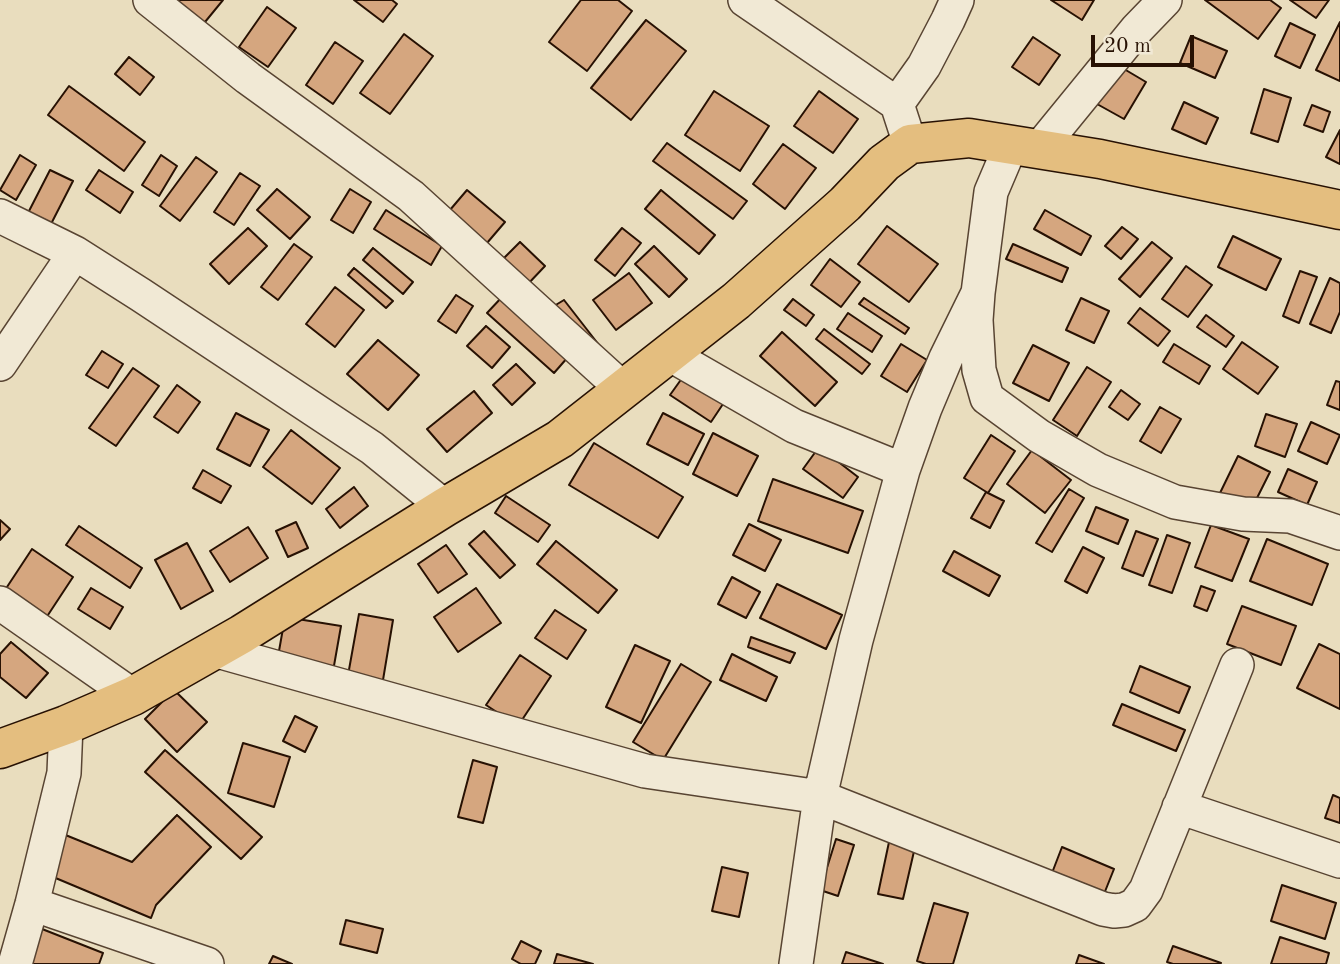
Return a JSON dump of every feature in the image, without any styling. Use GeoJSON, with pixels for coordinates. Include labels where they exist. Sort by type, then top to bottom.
{"type":"FeatureCollection","features":[{"type":"Feature","properties":{"kind":"main road"},"geometry":{"type":"LineString","coordinates":[[0,749],[66,725],[133,696],[242,634],[559,439],[736,302],[845,204],[884,163],[910,144],[969,138],[1100,159],[1340,211]]}},
{"type":"Feature","properties":{"kind":"street"},"geometry":{"type":"LineString","coordinates":[[150,0],[248,78],[411,196],[624,390]]}},
{"type":"Feature","properties":{"kind":"street"},"geometry":{"type":"LineString","coordinates":[[745,0],[897,104],[910,144]]}},
{"type":"Feature","properties":{"kind":"street"},"geometry":{"type":"LineString","coordinates":[[897,104],[924,66],[957,0]]}},
{"type":"Feature","properties":{"kind":"street"},"geometry":{"type":"LineString","coordinates":[[1164,0],[1025,147],[991,192],[976,320],[979,370],[987,398],[1039,436],[1098,470],[1175,502],[1243,514],[1290,516],[1340,533]]}},
{"type":"Feature","properties":{"kind":"street"},"geometry":{"type":"LineString","coordinates":[[0,216],[75,253],[372,448],[445,507]]}},
{"type":"Feature","properties":{"kind":"street"},"geometry":{"type":"LineString","coordinates":[[0,364],[75,253]]}},
{"type":"Feature","properties":{"kind":"street"},"geometry":{"type":"LineString","coordinates":[[796,964],[820,797],[856,640],[904,470],[925,408],[978,293]]}},
{"type":"Feature","properties":{"kind":"street"},"geometry":{"type":"LineString","coordinates":[[669,354],[794,426],[904,470]]}},
{"type":"Feature","properties":{"kind":"street"},"geometry":{"type":"LineString","coordinates":[[0,603],[133,696]]}},
{"type":"Feature","properties":{"kind":"street"},"geometry":{"type":"LineString","coordinates":[[214,650],[645,771],[820,797],[1102,909],[1114,911],[1135,905],[1146,890],[1237,666]]}},
{"type":"Feature","properties":{"kind":"street"},"geometry":{"type":"LineString","coordinates":[[15,964],[64,773],[66,725]]}},
{"type":"Feature","properties":{"kind":"street"},"geometry":{"type":"LineString","coordinates":[[1179,807],[1340,861]]}},
{"type":"Feature","properties":{"kind":"street"},"geometry":{"type":"LineString","coordinates":[[32,904],[207,964]]}},
{"type":"Feature","properties":{"kind":"building"},"geometry":{"type":"Polygon","coordinates":[[[162,0],[223,0],[196,33],[162,0]]]}},
{"type":"Feature","properties":{"kind":"building"},"geometry":{"type":"Polygon","coordinates":[[[354,0],[392,0],[397,4],[383,22],[354,0]]]}},
{"type":"Feature","properties":{"kind":"building"},"geometry":{"type":"Polygon","coordinates":[[[581,0],[618,0],[632,11],[587,71],[549,42],[581,0]]]}},
{"type":"Feature","properties":{"kind":"building"},"geometry":{"type":"Polygon","coordinates":[[[1051,0],[1094,0],[1082,20],[1051,0]]]}},
{"type":"Feature","properties":{"kind":"building"},"geometry":{"type":"Polygon","coordinates":[[[1205,0],[1270,0],[1281,8],[1258,39],[1205,0]]]}},
{"type":"Feature","properties":{"kind":"building"},"geometry":{"type":"Polygon","coordinates":[[[1290,0],[1329,0],[1316,18],[1290,0]]]}},
{"type":"Feature","properties":{"kind":"building"},"geometry":{"type":"Polygon","coordinates":[[[267,7],[296,28],[268,67],[239,47],[267,7]]]}},
{"type":"Feature","properties":{"kind":"building"},"geometry":{"type":"Polygon","coordinates":[[[646,20],[686,51],[631,120],[591,88],[646,20]]]}},
{"type":"Feature","properties":{"kind":"building"},"geometry":{"type":"Polygon","coordinates":[[[1340,22],[1340,81],[1316,70],[1340,22]]]}},
{"type":"Feature","properties":{"kind":"building"},"geometry":{"type":"Polygon","coordinates":[[[1290,23],[1315,35],[1300,68],[1275,56],[1290,23]]]}},
{"type":"Feature","properties":{"kind":"building"},"geometry":{"type":"Polygon","coordinates":[[[404,34],[433,56],[390,114],[360,93],[404,34]]]}},
{"type":"Feature","properties":{"kind":"building"},"geometry":{"type":"Polygon","coordinates":[[[1191,36],[1227,51],[1215,78],[1180,63],[1191,36]]]}},
{"type":"Feature","properties":{"kind":"building"},"geometry":{"type":"Polygon","coordinates":[[[1033,37],[1060,55],[1039,85],[1012,67],[1033,37]]]}},
{"type":"Feature","properties":{"kind":"building"},"geometry":{"type":"Polygon","coordinates":[[[335,42],[363,61],[333,104],[306,85],[335,42]]]}},
{"type":"Feature","properties":{"kind":"building"},"geometry":{"type":"Polygon","coordinates":[[[129,57],[154,77],[140,95],[115,74],[129,57]]]}},
{"type":"Feature","properties":{"kind":"building"},"geometry":{"type":"Polygon","coordinates":[[[1119,66],[1146,82],[1124,119],[1097,104],[1119,66]]]}},
{"type":"Feature","properties":{"kind":"building"},"geometry":{"type":"Polygon","coordinates":[[[69,86],[145,142],[124,171],[48,115],[69,86]]]}},
{"type":"Feature","properties":{"kind":"building"},"geometry":{"type":"Polygon","coordinates":[[[1264,89],[1291,98],[1278,142],[1251,133],[1264,89]]]}},
{"type":"Feature","properties":{"kind":"building"},"geometry":{"type":"Polygon","coordinates":[[[714,91],[769,126],[740,171],[685,135],[714,91]]]}},
{"type":"Feature","properties":{"kind":"building"},"geometry":{"type":"Polygon","coordinates":[[[819,91],[858,119],[833,153],[794,126],[819,91]]]}},
{"type":"Feature","properties":{"kind":"building"},"geometry":{"type":"Polygon","coordinates":[[[1184,102],[1218,118],[1206,144],[1172,129],[1184,102]]]}},
{"type":"Feature","properties":{"kind":"building"},"geometry":{"type":"Polygon","coordinates":[[[1312,105],[1330,112],[1323,132],[1304,125],[1312,105]]]}},
{"type":"Feature","properties":{"kind":"building"},"geometry":{"type":"Polygon","coordinates":[[[1340,130],[1340,164],[1326,157],[1340,130]]]}},
{"type":"Feature","properties":{"kind":"building"},"geometry":{"type":"Polygon","coordinates":[[[667,143],[747,201],[733,219],[653,161],[667,143]]]}},
{"type":"Feature","properties":{"kind":"building"},"geometry":{"type":"Polygon","coordinates":[[[783,144],[816,168],[785,209],[753,184],[783,144]]]}},
{"type":"Feature","properties":{"kind":"building"},"geometry":{"type":"Polygon","coordinates":[[[20,155],[36,165],[16,200],[0,190],[20,155]]]}},
{"type":"Feature","properties":{"kind":"building"},"geometry":{"type":"Polygon","coordinates":[[[161,155],[177,166],[159,196],[142,185],[161,155]]]}},
{"type":"Feature","properties":{"kind":"building"},"geometry":{"type":"Polygon","coordinates":[[[196,157],[217,172],[180,221],[160,206],[196,157]]]}},
{"type":"Feature","properties":{"kind":"building"},"geometry":{"type":"Polygon","coordinates":[[[50,170],[73,181],[51,224],[28,213],[50,170]]]}},
{"type":"Feature","properties":{"kind":"building"},"geometry":{"type":"Polygon","coordinates":[[[99,170],[133,192],[120,213],[86,190],[99,170]]]}},
{"type":"Feature","properties":{"kind":"building"},"geometry":{"type":"Polygon","coordinates":[[[240,173],[260,186],[234,225],[214,212],[240,173]]]}},
{"type":"Feature","properties":{"kind":"building"},"geometry":{"type":"Polygon","coordinates":[[[277,189],[310,217],[290,239],[257,210],[277,189]]]}},
{"type":"Feature","properties":{"kind":"building"},"geometry":{"type":"Polygon","coordinates":[[[350,189],[371,202],[353,233],[331,220],[350,189]]]}},
{"type":"Feature","properties":{"kind":"building"},"geometry":{"type":"Polygon","coordinates":[[[467,190],[505,222],[481,250],[444,217],[467,190]]]}},
{"type":"Feature","properties":{"kind":"building"},"geometry":{"type":"Polygon","coordinates":[[[661,190],[715,235],[699,254],[645,209],[661,190]]]}},
{"type":"Feature","properties":{"kind":"building"},"geometry":{"type":"Polygon","coordinates":[[[386,210],[442,246],[431,265],[374,229],[386,210]]]}},
{"type":"Feature","properties":{"kind":"building"},"geometry":{"type":"Polygon","coordinates":[[[1045,210],[1091,236],[1081,255],[1034,229],[1045,210]]]}},
{"type":"Feature","properties":{"kind":"building"},"geometry":{"type":"Polygon","coordinates":[[[887,226],[938,264],[909,302],[858,264],[887,226]]]}},
{"type":"Feature","properties":{"kind":"building"},"geometry":{"type":"Polygon","coordinates":[[[1122,227],[1138,239],[1121,259],[1105,246],[1122,227]]]}},
{"type":"Feature","properties":{"kind":"building"},"geometry":{"type":"Polygon","coordinates":[[[248,228],[267,246],[229,284],[210,264],[248,228]]]}},
{"type":"Feature","properties":{"kind":"building"},"geometry":{"type":"Polygon","coordinates":[[[622,228],[641,243],[615,276],[595,260],[622,228]]]}},
{"type":"Feature","properties":{"kind":"building"},"geometry":{"type":"Polygon","coordinates":[[[1233,236],[1281,259],[1266,290],[1218,267],[1233,236]]]}},
{"type":"Feature","properties":{"kind":"building"},"geometry":{"type":"Polygon","coordinates":[[[520,242],[545,266],[527,285],[501,261],[520,242]]]}},
{"type":"Feature","properties":{"kind":"building"},"geometry":{"type":"Polygon","coordinates":[[[1152,242],[1172,258],[1140,297],[1119,279],[1152,242]]]}},
{"type":"Feature","properties":{"kind":"building"},"geometry":{"type":"Polygon","coordinates":[[[294,244],[312,257],[278,300],[261,287],[294,244]]]}},
{"type":"Feature","properties":{"kind":"building"},"geometry":{"type":"Polygon","coordinates":[[[1013,244],[1068,268],[1062,282],[1006,259],[1013,244]]]}},
{"type":"Feature","properties":{"kind":"building"},"geometry":{"type":"Polygon","coordinates":[[[654,246],[687,279],[669,297],[635,264],[654,246]]]}},
{"type":"Feature","properties":{"kind":"building"},"geometry":{"type":"Polygon","coordinates":[[[373,248],[413,282],[403,294],[363,260],[373,248]]]}},
{"type":"Feature","properties":{"kind":"building"},"geometry":{"type":"Polygon","coordinates":[[[830,259],[860,282],[841,307],[811,285],[830,259]]]}},
{"type":"Feature","properties":{"kind":"building"},"geometry":{"type":"Polygon","coordinates":[[[1186,266],[1212,285],[1188,317],[1162,299],[1186,266]]]}},
{"type":"Feature","properties":{"kind":"building"},"geometry":{"type":"Polygon","coordinates":[[[354,268],[393,301],[386,308],[348,275],[354,268]]]}},
{"type":"Feature","properties":{"kind":"building"},"geometry":{"type":"Polygon","coordinates":[[[1300,271],[1317,277],[1299,323],[1283,316],[1300,271]]]}},
{"type":"Feature","properties":{"kind":"building"},"geometry":{"type":"Polygon","coordinates":[[[629,273],[652,303],[616,330],[593,300],[629,273]]]}},
{"type":"Feature","properties":{"kind":"building"},"geometry":{"type":"Polygon","coordinates":[[[1330,278],[1340,283],[1340,312],[1331,333],[1310,324],[1330,278]]]}},
{"type":"Feature","properties":{"kind":"building"},"geometry":{"type":"Polygon","coordinates":[[[335,287],[364,310],[335,347],[306,324],[335,287]]]}},
{"type":"Feature","properties":{"kind":"building"},"geometry":{"type":"Polygon","coordinates":[[[456,295],[473,306],[456,333],[438,321],[456,295]]]}},
{"type":"Feature","properties":{"kind":"building"},"geometry":{"type":"Polygon","coordinates":[[[502,297],[568,357],[554,373],[487,313],[502,297]]]}},
{"type":"Feature","properties":{"kind":"building"},"geometry":{"type":"Polygon","coordinates":[[[864,298],[909,328],[905,334],[859,304],[864,298]]]}},
{"type":"Feature","properties":{"kind":"building"},"geometry":{"type":"Polygon","coordinates":[[[1081,298],[1109,311],[1094,343],[1066,330],[1081,298]]]}},
{"type":"Feature","properties":{"kind":"building"},"geometry":{"type":"Polygon","coordinates":[[[793,299],[814,315],[806,326],[784,310],[793,299]]]}},
{"type":"Feature","properties":{"kind":"building"},"geometry":{"type":"Polygon","coordinates":[[[564,300],[599,345],[554,306],[564,300]]]}},
{"type":"Feature","properties":{"kind":"building"},"geometry":{"type":"Polygon","coordinates":[[[1140,308],[1170,331],[1158,346],[1128,323],[1140,308]]]}},
{"type":"Feature","properties":{"kind":"building"},"geometry":{"type":"Polygon","coordinates":[[[848,313],[882,336],[872,352],[837,329],[848,313]]]}},
{"type":"Feature","properties":{"kind":"building"},"geometry":{"type":"Polygon","coordinates":[[[1206,315],[1234,336],[1226,347],[1197,327],[1206,315]]]}},
{"type":"Feature","properties":{"kind":"building"},"geometry":{"type":"Polygon","coordinates":[[[486,326],[510,347],[492,368],[467,346],[486,326]]]}},
{"type":"Feature","properties":{"kind":"building"},"geometry":{"type":"Polygon","coordinates":[[[824,329],[870,364],[862,374],[816,339],[824,329]]]}},
{"type":"Feature","properties":{"kind":"building"},"geometry":{"type":"Polygon","coordinates":[[[782,332],[837,382],[815,406],[760,356],[782,332]]]}},
{"type":"Feature","properties":{"kind":"building"},"geometry":{"type":"Polygon","coordinates":[[[378,340],[419,375],[388,410],[347,374],[378,340]]]}},
{"type":"Feature","properties":{"kind":"building"},"geometry":{"type":"Polygon","coordinates":[[[1242,342],[1278,367],[1258,394],[1223,369],[1242,342]]]}},
{"type":"Feature","properties":{"kind":"building"},"geometry":{"type":"Polygon","coordinates":[[[901,344],[927,360],[907,392],[881,376],[901,344]]]}},
{"type":"Feature","properties":{"kind":"building"},"geometry":{"type":"Polygon","coordinates":[[[1174,344],[1210,366],[1199,384],[1163,362],[1174,344]]]}},
{"type":"Feature","properties":{"kind":"building"},"geometry":{"type":"Polygon","coordinates":[[[1033,345],[1069,363],[1049,401],[1013,383],[1033,345]]]}},
{"type":"Feature","properties":{"kind":"building"},"geometry":{"type":"Polygon","coordinates":[[[102,351],[123,364],[108,388],[86,375],[102,351]]]}},
{"type":"Feature","properties":{"kind":"building"},"geometry":{"type":"Polygon","coordinates":[[[516,364],[535,383],[512,405],[493,385],[516,364]]]}},
{"type":"Feature","properties":{"kind":"building"},"geometry":{"type":"Polygon","coordinates":[[[1087,367],[1111,382],[1077,436],[1053,420],[1087,367]]]}},
{"type":"Feature","properties":{"kind":"building"},"geometry":{"type":"Polygon","coordinates":[[[133,368],[159,386],[116,446],[89,428],[133,368]]]}},
{"type":"Feature","properties":{"kind":"building"},"geometry":{"type":"Polygon","coordinates":[[[685,374],[725,401],[711,422],[670,395],[685,374]]]}},
{"type":"Feature","properties":{"kind":"building"},"geometry":{"type":"Polygon","coordinates":[[[1336,381],[1340,382],[1340,410],[1327,405],[1336,381]]]}},
{"type":"Feature","properties":{"kind":"building"},"geometry":{"type":"Polygon","coordinates":[[[177,385],[200,402],[178,433],[154,417],[177,385]]]}},
{"type":"Feature","properties":{"kind":"building"},"geometry":{"type":"Polygon","coordinates":[[[1121,390],[1140,404],[1128,420],[1109,407],[1121,390]]]}},
{"type":"Feature","properties":{"kind":"building"},"geometry":{"type":"Polygon","coordinates":[[[474,391],[492,413],[447,452],[427,429],[474,391]]]}},
{"type":"Feature","properties":{"kind":"building"},"geometry":{"type":"Polygon","coordinates":[[[1160,407],[1181,419],[1161,453],[1140,441],[1160,407]]]}},
{"type":"Feature","properties":{"kind":"building"},"geometry":{"type":"Polygon","coordinates":[[[236,413],[269,430],[250,466],[217,449],[236,413]]]}},
{"type":"Feature","properties":{"kind":"building"},"geometry":{"type":"Polygon","coordinates":[[[663,413],[704,434],[688,465],[647,444],[663,413]]]}},
{"type":"Feature","properties":{"kind":"building"},"geometry":{"type":"Polygon","coordinates":[[[1266,414],[1297,424],[1285,457],[1255,446],[1266,414]]]}},
{"type":"Feature","properties":{"kind":"building"},"geometry":{"type":"Polygon","coordinates":[[[1311,422],[1340,435],[1327,464],[1298,451],[1311,422]]]}},
{"type":"Feature","properties":{"kind":"building"},"geometry":{"type":"Polygon","coordinates":[[[291,430],[340,468],[312,504],[263,467],[291,430]]]}},
{"type":"Feature","properties":{"kind":"building"},"geometry":{"type":"Polygon","coordinates":[[[713,433],[758,456],[737,496],[693,474],[713,433]]]}},
{"type":"Feature","properties":{"kind":"building"},"geometry":{"type":"Polygon","coordinates":[[[991,435],[1015,451],[988,493],[964,478],[991,435]]]}},
{"type":"Feature","properties":{"kind":"building"},"geometry":{"type":"Polygon","coordinates":[[[594,443],[683,497],[658,538],[569,485],[594,443]]]}},
{"type":"Feature","properties":{"kind":"building"},"geometry":{"type":"Polygon","coordinates":[[[819,447],[858,477],[843,498],[803,469],[819,447]]]}},
{"type":"Feature","properties":{"kind":"building"},"geometry":{"type":"Polygon","coordinates":[[[1032,450],[1071,480],[1045,513],[1007,484],[1032,450]]]}},
{"type":"Feature","properties":{"kind":"building"},"geometry":{"type":"Polygon","coordinates":[[[1238,456],[1270,472],[1252,508],[1220,493],[1238,456]]]}},
{"type":"Feature","properties":{"kind":"building"},"geometry":{"type":"Polygon","coordinates":[[[1288,469],[1317,482],[1307,505],[1278,492],[1288,469]]]}},
{"type":"Feature","properties":{"kind":"building"},"geometry":{"type":"Polygon","coordinates":[[[203,470],[231,486],[221,503],[193,488],[203,470]]]}},
{"type":"Feature","properties":{"kind":"building"},"geometry":{"type":"Polygon","coordinates":[[[773,479],[863,511],[848,553],[758,521],[773,479]]]}},
{"type":"Feature","properties":{"kind":"building"},"geometry":{"type":"Polygon","coordinates":[[[354,487],[368,506],[340,528],[326,509],[354,487]]]}},
{"type":"Feature","properties":{"kind":"building"},"geometry":{"type":"Polygon","coordinates":[[[1069,489],[1084,498],[1052,552],[1036,543],[1069,489]]]}},
{"type":"Feature","properties":{"kind":"building"},"geometry":{"type":"Polygon","coordinates":[[[986,492],[1004,501],[990,528],[971,518],[986,492]]]}},
{"type":"Feature","properties":{"kind":"building"},"geometry":{"type":"Polygon","coordinates":[[[506,496],[550,525],[538,542],[495,513],[506,496]]]}},
{"type":"Feature","properties":{"kind":"building"},"geometry":{"type":"Polygon","coordinates":[[[1096,507],[1128,520],[1118,544],[1086,531],[1096,507]]]}},
{"type":"Feature","properties":{"kind":"building"},"geometry":{"type":"Polygon","coordinates":[[[0,520],[10,529],[0,540],[0,520]]]}},
{"type":"Feature","properties":{"kind":"building"},"geometry":{"type":"Polygon","coordinates":[[[296,522],[308,548],[288,557],[276,531],[296,522]]]}},
{"type":"Feature","properties":{"kind":"building"},"geometry":{"type":"Polygon","coordinates":[[[749,524],[781,540],[765,571],[733,555],[749,524]]]}},
{"type":"Feature","properties":{"kind":"building"},"geometry":{"type":"Polygon","coordinates":[[[1211,525],[1249,539],[1232,581],[1195,567],[1211,525]]]}},
{"type":"Feature","properties":{"kind":"building"},"geometry":{"type":"Polygon","coordinates":[[[79,526],[142,568],[130,588],[66,545],[79,526]]]}},
{"type":"Feature","properties":{"kind":"building"},"geometry":{"type":"Polygon","coordinates":[[[248,527],[268,558],[230,582],[210,551],[248,527]]]}},
{"type":"Feature","properties":{"kind":"building"},"geometry":{"type":"Polygon","coordinates":[[[484,531],[515,565],[500,578],[469,544],[484,531]]]}},
{"type":"Feature","properties":{"kind":"building"},"geometry":{"type":"Polygon","coordinates":[[[1136,531],[1158,539],[1143,576],[1122,568],[1136,531]]]}},
{"type":"Feature","properties":{"kind":"building"},"geometry":{"type":"Polygon","coordinates":[[[1167,535],[1190,543],[1172,593],[1149,585],[1167,535]]]}},
{"type":"Feature","properties":{"kind":"building"},"geometry":{"type":"Polygon","coordinates":[[[1267,539],[1328,564],[1312,605],[1250,581],[1267,539]]]}},
{"type":"Feature","properties":{"kind":"building"},"geometry":{"type":"Polygon","coordinates":[[[556,541],[617,590],[598,613],[537,564],[556,541]]]}},
{"type":"Feature","properties":{"kind":"building"},"geometry":{"type":"Polygon","coordinates":[[[187,543],[213,591],[181,609],[155,560],[187,543]]]}},
{"type":"Feature","properties":{"kind":"building"},"geometry":{"type":"Polygon","coordinates":[[[446,545],[467,574],[438,593],[418,564],[446,545]]]}},
{"type":"Feature","properties":{"kind":"building"},"geometry":{"type":"Polygon","coordinates":[[[1083,547],[1104,558],[1087,593],[1065,581],[1083,547]]]}},
{"type":"Feature","properties":{"kind":"building"},"geometry":{"type":"Polygon","coordinates":[[[32,549],[73,577],[46,618],[5,590],[32,549]]]}},
{"type":"Feature","properties":{"kind":"building"},"geometry":{"type":"Polygon","coordinates":[[[954,551],[1000,576],[989,596],[943,571],[954,551]]]}},
{"type":"Feature","properties":{"kind":"building"},"geometry":{"type":"Polygon","coordinates":[[[732,577],[760,592],[746,618],[718,604],[732,577]]]}},
{"type":"Feature","properties":{"kind":"building"},"geometry":{"type":"Polygon","coordinates":[[[777,584],[842,615],[826,649],[760,618],[777,584]]]}},
{"type":"Feature","properties":{"kind":"building"},"geometry":{"type":"Polygon","coordinates":[[[1201,586],[1215,591],[1207,611],[1194,606],[1201,586]]]}},
{"type":"Feature","properties":{"kind":"building"},"geometry":{"type":"Polygon","coordinates":[[[91,588],[123,607],[110,629],[78,609],[91,588]]]}},
{"type":"Feature","properties":{"kind":"building"},"geometry":{"type":"Polygon","coordinates":[[[476,588],[501,623],[458,652],[434,617],[476,588]]]}},
{"type":"Feature","properties":{"kind":"building"},"geometry":{"type":"Polygon","coordinates":[[[1242,606],[1296,626],[1281,665],[1227,644],[1242,606]]]}},
{"type":"Feature","properties":{"kind":"building"},"geometry":{"type":"Polygon","coordinates":[[[555,610],[586,630],[567,659],[535,638],[555,610]]]}},
{"type":"Feature","properties":{"kind":"building"},"geometry":{"type":"Polygon","coordinates":[[[359,614],[393,620],[380,698],[345,692],[359,614]]]}},
{"type":"Feature","properties":{"kind":"building"},"geometry":{"type":"Polygon","coordinates":[[[285,617],[341,626],[332,677],[276,668],[285,617]]]}},
{"type":"Feature","properties":{"kind":"building"},"geometry":{"type":"Polygon","coordinates":[[[751,637],[795,653],[790,663],[748,647],[751,637]]]}},
{"type":"Feature","properties":{"kind":"building"},"geometry":{"type":"Polygon","coordinates":[[[11,642],[48,673],[26,698],[0,677],[0,654],[11,642]]]}},
{"type":"Feature","properties":{"kind":"building"},"geometry":{"type":"Polygon","coordinates":[[[1319,644],[1340,654],[1340,709],[1297,688],[1319,644]]]}},
{"type":"Feature","properties":{"kind":"building"},"geometry":{"type":"Polygon","coordinates":[[[635,645],[670,661],[641,723],[606,707],[635,645]]]}},
{"type":"Feature","properties":{"kind":"building"},"geometry":{"type":"Polygon","coordinates":[[[732,654],[777,677],[766,701],[720,680],[732,654]]]}},
{"type":"Feature","properties":{"kind":"building"},"geometry":{"type":"Polygon","coordinates":[[[520,655],[551,676],[518,726],[486,705],[520,655]]]}},
{"type":"Feature","properties":{"kind":"building"},"geometry":{"type":"Polygon","coordinates":[[[681,664],[711,682],[663,760],[633,742],[681,664]]]}},
{"type":"Feature","properties":{"kind":"building"},"geometry":{"type":"Polygon","coordinates":[[[1140,666],[1190,687],[1179,713],[1130,692],[1140,666]]]}},
{"type":"Feature","properties":{"kind":"building"},"geometry":{"type":"Polygon","coordinates":[[[174,690],[207,722],[177,752],[145,719],[174,690]]]}},
{"type":"Feature","properties":{"kind":"building"},"geometry":{"type":"Polygon","coordinates":[[[1122,704],[1185,730],[1176,751],[1113,725],[1122,704]]]}},
{"type":"Feature","properties":{"kind":"building"},"geometry":{"type":"Polygon","coordinates":[[[295,716],[317,727],[305,752],[283,741],[295,716]]]}},
{"type":"Feature","properties":{"kind":"building"},"geometry":{"type":"Polygon","coordinates":[[[243,743],[290,757],[274,807],[228,793],[243,743]]]}},
{"type":"Feature","properties":{"kind":"building"},"geometry":{"type":"Polygon","coordinates":[[[165,750],[262,837],[241,859],[145,772],[165,750]]]}},
{"type":"Feature","properties":{"kind":"building"},"geometry":{"type":"Polygon","coordinates":[[[473,760],[497,767],[483,823],[458,817],[473,760]]]}},
{"type":"Feature","properties":{"kind":"building"},"geometry":{"type":"Polygon","coordinates":[[[1333,795],[1340,798],[1340,823],[1325,818],[1333,795]]]}},
{"type":"Feature","properties":{"kind":"building"},"geometry":{"type":"Polygon","coordinates":[[[177,815],[211,847],[156,905],[151,918],[46,874],[63,834],[132,862],[177,815]]]}},
{"type":"Feature","properties":{"kind":"building"},"geometry":{"type":"Polygon","coordinates":[[[836,839],[854,845],[838,896],[820,890],[836,839]]]}},
{"type":"Feature","properties":{"kind":"building"},"geometry":{"type":"Polygon","coordinates":[[[889,842],[915,847],[903,899],[878,894],[889,842]]]}},
{"type":"Feature","properties":{"kind":"building"},"geometry":{"type":"Polygon","coordinates":[[[1062,847],[1114,869],[1104,894],[1052,873],[1062,847]]]}},
{"type":"Feature","properties":{"kind":"building"},"geometry":{"type":"Polygon","coordinates":[[[722,867],[748,873],[739,917],[712,911],[722,867]]]}},
{"type":"Feature","properties":{"kind":"building"},"geometry":{"type":"Polygon","coordinates":[[[1282,885],[1336,903],[1325,939],[1271,921],[1282,885]]]}},
{"type":"Feature","properties":{"kind":"building"},"geometry":{"type":"Polygon","coordinates":[[[934,903],[968,913],[953,964],[926,964],[917,961],[934,903]]]}},
{"type":"Feature","properties":{"kind":"building"},"geometry":{"type":"Polygon","coordinates":[[[346,920],[383,929],[377,953],[340,944],[346,920]]]}},
{"type":"Feature","properties":{"kind":"building"},"geometry":{"type":"Polygon","coordinates":[[[37,927],[103,953],[99,964],[22,964],[37,927]]]}},
{"type":"Feature","properties":{"kind":"building"},"geometry":{"type":"Polygon","coordinates":[[[1280,937],[1329,953],[1326,964],[1271,964],[1280,937]]]}},
{"type":"Feature","properties":{"kind":"building"},"geometry":{"type":"Polygon","coordinates":[[[521,941],[541,951],[535,964],[521,964],[512,959],[521,941]]]}},
{"type":"Feature","properties":{"kind":"building"},"geometry":{"type":"Polygon","coordinates":[[[1173,946],[1221,963],[1167,962],[1173,946]]]}},
{"type":"Feature","properties":{"kind":"building"},"geometry":{"type":"Polygon","coordinates":[[[846,952],[883,964],[842,964],[846,952]]]}},
{"type":"Feature","properties":{"kind":"building"},"geometry":{"type":"Polygon","coordinates":[[[557,954],[593,964],[554,964],[557,954]]]}},
{"type":"Feature","properties":{"kind":"building"},"geometry":{"type":"Polygon","coordinates":[[[1079,955],[1104,964],[1076,964],[1079,955]]]}},
{"type":"Feature","properties":{"kind":"building"},"geometry":{"type":"Polygon","coordinates":[[[273,956],[292,964],[269,964],[273,956]]]}}]}
